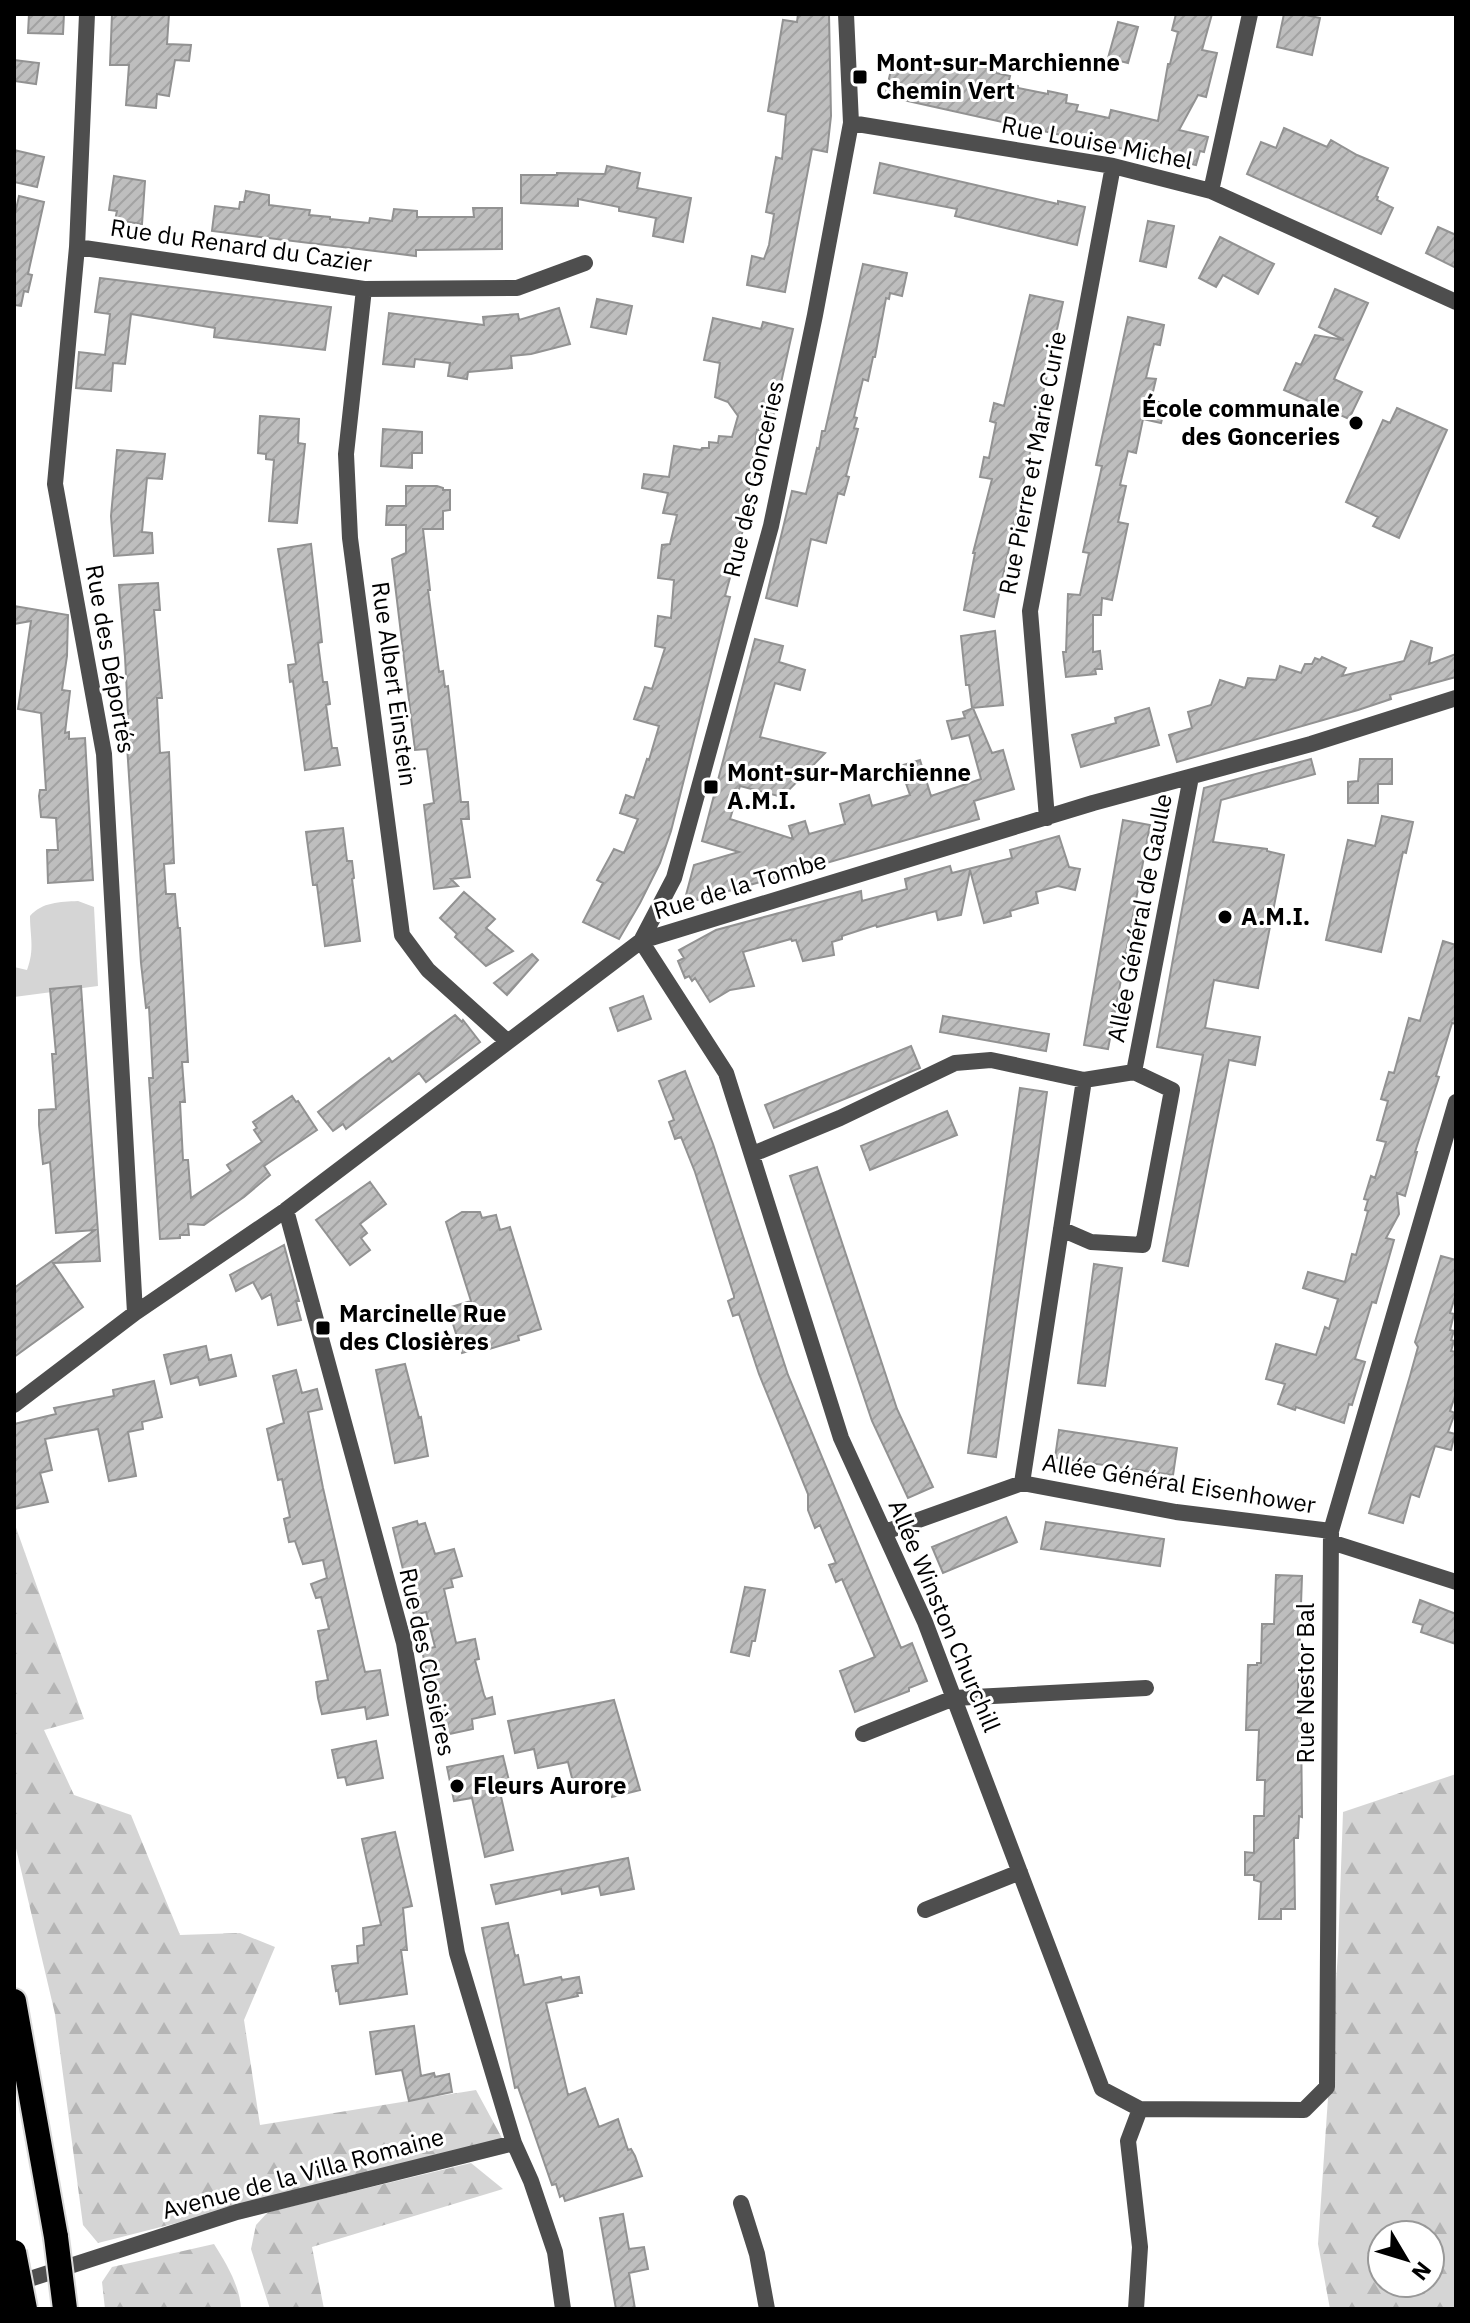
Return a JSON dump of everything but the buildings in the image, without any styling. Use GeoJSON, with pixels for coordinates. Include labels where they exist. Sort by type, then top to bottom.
{"type":"FeatureCollection","features":[{"type":"Feature","properties":{"kind":"highway"},"geometry":{"type":"LineString","coordinates":[[14,2001],[56,2237],[65,2309]]}},
{"type":"Feature","properties":{"kind":"highway"},"geometry":{"type":"LineString","coordinates":[[14,2252],[25,2309]]}},
{"type":"Feature","properties":{"kind":"street","name":"Rue des Déportés"},"geometry":{"type":"LineString","coordinates":[[87,14],[77,247],[55,484],[104,754],[135,1313]]}},
{"type":"Feature","properties":{"kind":"street","name":"Rue des Gonceries"},"geometry":{"type":"LineString","coordinates":[[641,941],[674,878],[771,526],[851,123],[846,14]]}},
{"type":"Feature","properties":{"kind":"street"},"geometry":{"type":"LineString","coordinates":[[1211,191],[1250,14]]}},
{"type":"Feature","properties":{"kind":"street","name":"Rue Louise Michel"},"geometry":{"type":"LineString","coordinates":[[851,123],[1113,166],[1211,191],[1456,302]]}},
{"type":"Feature","properties":{"kind":"street","name":"Rue Pierre et Marie Curie"},"geometry":{"type":"LineString","coordinates":[[1047,818],[1030,611],[1113,166]]}},
{"type":"Feature","properties":{"kind":"street","name":"Rue du Renard du Cazier"},"geometry":{"type":"LineString","coordinates":[[77,247],[364,289],[517,288],[585,263]]}},
{"type":"Feature","properties":{"kind":"street","name":"Rue Albert Einstein"},"geometry":{"type":"LineString","coordinates":[[364,289],[346,454],[350,538],[402,935],[428,970],[507,1041]]}},
{"type":"Feature","properties":{"kind":"street","name":"Rue de la Tombe"},"geometry":{"type":"LineString","coordinates":[[14,1405],[135,1313],[286,1210],[641,941],[1047,818],[1311,744],[1456,698]]}},
{"type":"Feature","properties":{"kind":"street","name":"Allée Général de Gaulle"},"geometry":{"type":"LineString","coordinates":[[1061,1229],[1091,1242],[1143,1245],[1172,1090],[1134,1072],[1191,777]]}},
{"type":"Feature","properties":{"kind":"street","name":"Allée Winston Churchill"},"geometry":{"type":"LineString","coordinates":[[641,941],[726,1073],[841,1438],[925,1622],[1102,2089],[1140,2109]]}},
{"type":"Feature","properties":{"kind":"street"},"geometry":{"type":"LineString","coordinates":[[753,1154],[840,1118],[955,1063],[991,1060],[1084,1080],[1134,1072]]}},
{"type":"Feature","properties":{"kind":"street"},"geometry":{"type":"LineString","coordinates":[[1022,1483],[1084,1080]]}},
{"type":"Feature","properties":{"kind":"street","name":"Rue Nestor Bal"},"geometry":{"type":"LineString","coordinates":[[1140,2109],[1304,2110],[1327,2087],[1331,1536],[1456,1102]]}},
{"type":"Feature","properties":{"kind":"street","name":"Rue des Closières"},"geometry":{"type":"LineString","coordinates":[[286,1210],[404,1643],[457,1953],[514,2143],[531,2181],[555,2252],[563,2309]]}},
{"type":"Feature","properties":{"kind":"street","name":"Allée Général Eisenhower"},"geometry":{"type":"LineString","coordinates":[[885,1532],[1022,1483],[1176,1512],[1331,1536],[1456,1582]]}},
{"type":"Feature","properties":{"kind":"street"},"geometry":{"type":"LineString","coordinates":[[863,1734],[954,1698],[1146,1688]]}},
{"type":"Feature","properties":{"kind":"street"},"geometry":{"type":"LineString","coordinates":[[925,1910],[1020,1872]]}},
{"type":"Feature","properties":{"kind":"street"},"geometry":{"type":"LineString","coordinates":[[1136,2309],[1140,2247],[1128,2141],[1140,2109]]}},
{"type":"Feature","properties":{"kind":"street","name":"Avenue de la Villa Romaine"},"geometry":{"type":"LineString","coordinates":[[14,2284],[237,2212],[514,2143]]}},
{"type":"Feature","properties":{"kind":"street"},"geometry":{"type":"LineString","coordinates":[[741,2203],[757,2254],[767,2309]]}},
{"type":"Feature","properties":{"kind":"green space"},"geometry":{"type":"Polygon","coordinates":[[[78,901],[94,907],[98,986],[14,997],[14,967],[27,970],[31,956],[30,916],[46,905],[78,901]]]}},
{"type":"Feature","properties":{"kind":"green space"},"geometry":{"type":"Polygon","coordinates":[[[14,1522],[84,1719],[44,1730],[74,1795],[131,1815],[180,1935],[240,1933],[275,1947],[244,2020],[260,2125],[476,2090],[503,2140],[98,2243],[83,2225],[55,2014],[14,1840],[14,1522]]]}},
{"type":"Feature","properties":{"kind":"green space"},"geometry":{"type":"Polygon","coordinates":[[[1456,1774],[1456,2309],[1330,2309],[1318,2244],[1338,1952],[1343,1812],[1456,1774]]]}},
{"type":"Feature","properties":{"kind":"green space"},"geometry":{"type":"Polygon","coordinates":[[[471,2163],[503,2189],[312,2247],[324,2309],[270,2309],[251,2249],[256,2225],[268,2212],[471,2163]]]}},
{"type":"Feature","properties":{"kind":"green space"},"geometry":{"type":"Polygon","coordinates":[[[214,2244],[235,2283],[241,2309],[105,2309],[102,2282],[112,2267],[214,2244]]]}},
{"type":"Feature","properties":{"kind":"place","name":"Mont-sur-Marchienne Chemin Vert"},"geometry":{"type":"Point","coordinates":[860,77]}},
{"type":"Feature","properties":{"kind":"place","name":"École communale des Gonceries"},"geometry":{"type":"Point","coordinates":[1356,423]}},
{"type":"Feature","properties":{"kind":"place","name":"Mont-sur-Marchienne A.M.I."},"geometry":{"type":"Point","coordinates":[711,787]}},
{"type":"Feature","properties":{"kind":"place","name":"A.M.I."},"geometry":{"type":"Point","coordinates":[1225,917]}},
{"type":"Feature","properties":{"kind":"place","name":"Marcinelle Rue des Closières"},"geometry":{"type":"Point","coordinates":[323,1328]}},
{"type":"Feature","properties":{"kind":"place","name":"Fleurs Aurore"},"geometry":{"type":"Point","coordinates":[457,1786]}}]}
